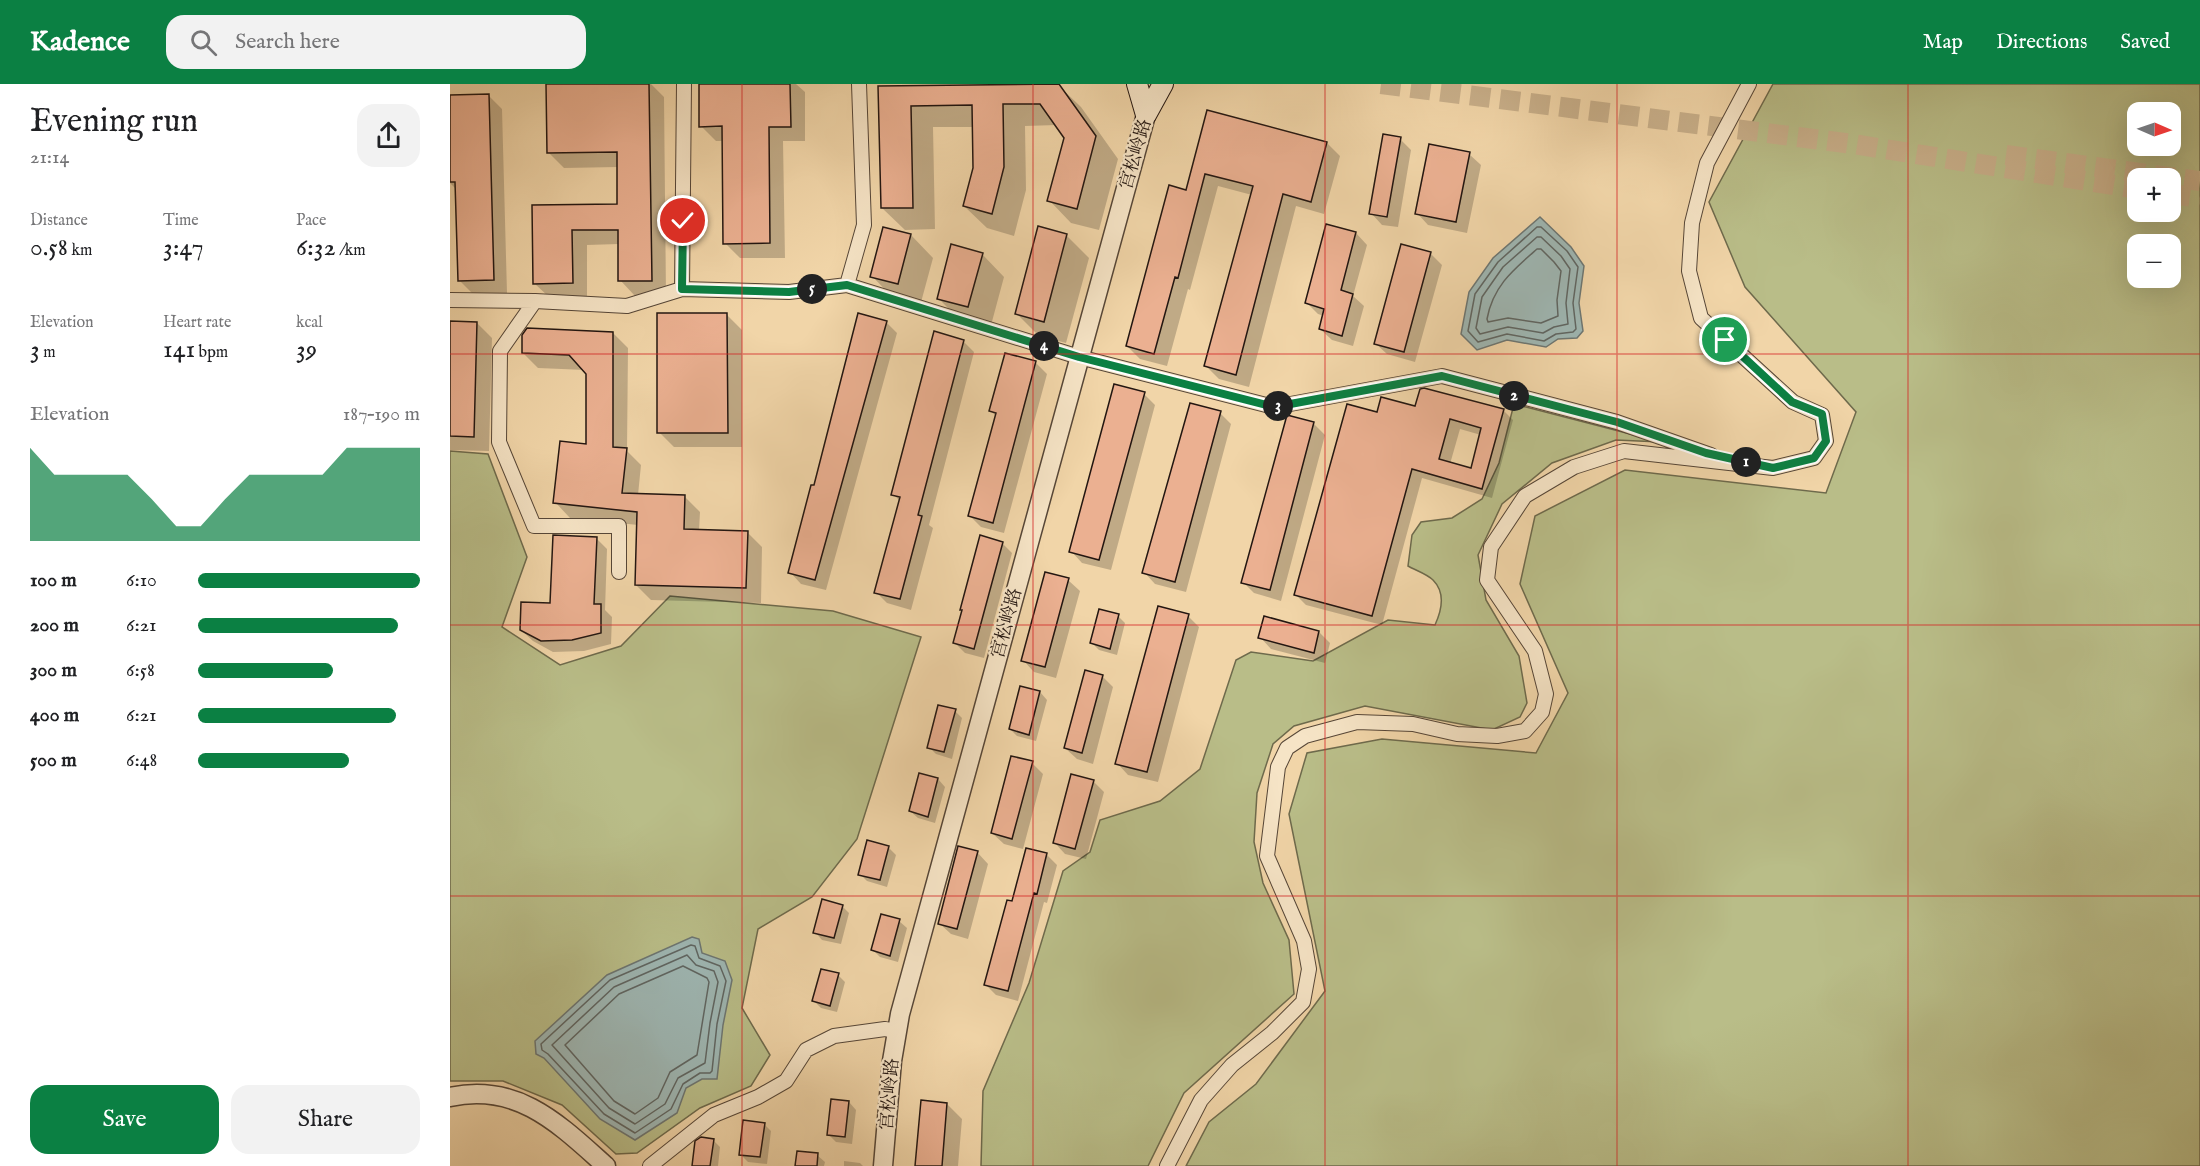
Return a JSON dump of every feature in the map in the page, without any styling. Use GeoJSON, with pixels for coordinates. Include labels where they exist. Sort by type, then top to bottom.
{"type":"FeatureCollection","features":[{"type":"Feature","properties":{"kind":"main road"},"geometry":{"type":"LineString","coordinates":[[1137,84],[1146,115]]}},
{"type":"Feature","properties":{"kind":"main road","name":"宫松岭路"},"geometry":{"type":"LineString","coordinates":[[1146,115],[1154,84]]}},
{"type":"Feature","properties":{"kind":"main road"},"geometry":{"type":"LineString","coordinates":[[1146,115],[1163,84]]}},
{"type":"Feature","properties":{"kind":"street"},"geometry":{"type":"LineString","coordinates":[[682,289],[684,84]]}},
{"type":"Feature","properties":{"kind":"street"},"geometry":{"type":"LineString","coordinates":[[847,285],[864,225],[859,84]]}},
{"type":"Feature","properties":{"kind":"street"},"geometry":{"type":"LineString","coordinates":[[1167,1166],[1201,1100],[1232,1065],[1272,1033],[1303,1002],[1309,969],[1304,941],[1267,856],[1278,767],[1287,748],[1305,736],[1357,722],[1413,724],[1457,734],[1497,736],[1525,731],[1542,712],[1546,694],[1534,651],[1487,580],[1491,547],[1525,496],[1574,466],[1624,451],[1773,468],[1814,458],[1826,441],[1822,414],[1792,402],[1701,318],[1689,271],[1692,223],[1707,163],[1749,84]]}},
{"type":"Feature","properties":{"kind":"street","name":"宫松岭路"},"geometry":{"type":"LineString","coordinates":[[883,1166],[896,1031],[1146,115]]}},
{"type":"Feature","properties":{"kind":"street"},"geometry":{"type":"LineString","coordinates":[[450,300],[535,301],[627,306],[682,289],[789,292],[847,285],[1079,357],[1274,407],[1442,376],[1617,422],[1706,453],[1773,468]]}},
{"type":"Feature","properties":{"kind":"street"},"geometry":{"type":"LineString","coordinates":[[535,301],[500,351],[499,442],[534,526],[619,526],[620,572]]}},
{"type":"Feature","properties":{"kind":"street"},"geometry":{"type":"LineString","coordinates":[[650,1166],[714,1115],[758,1097],[786,1082],[806,1050],[834,1036],[885,1029],[896,1031]]}},
{"type":"Feature","properties":{"kind":"street"},"geometry":{"type":"LineString","coordinates":[[450,1096],[466,1093],[514,1099],[552,1119],[606,1166]]}},
{"type":"Feature","properties":{"kind":"green space"},"geometry":{"type":"Polygon","coordinates":[[[1773,84],[2200,84],[2200,1166],[1186,1166],[1209,1122],[1256,1084],[1325,991],[1289,814],[1307,753],[1382,739],[1536,753],[1568,693],[1520,584],[1535,516],[1625,470],[1826,493],[1856,412],[1745,287],[1709,202],[1773,84]]]}},
{"type":"Feature","properties":{"kind":"green space"},"geometry":{"type":"Polygon","coordinates":[[[1514,404],[1661,442],[1616,440],[1552,463],[1502,504],[1478,555],[1486,600],[1519,656],[1527,703],[1520,717],[1492,730],[1365,706],[1294,726],[1273,744],[1257,793],[1254,842],[1263,883],[1289,940],[1294,994],[1184,1093],[1148,1166],[981,1166],[983,1091],[1029,983],[1063,871],[1090,852],[1100,820],[1160,801],[1200,769],[1236,660],[1251,652],[1313,661],[1388,620],[1435,625],[1440,608],[1440,591],[1430,578],[1408,566],[1412,535],[1421,522],[1452,518],[1482,499],[1499,463],[1514,404]]]}},
{"type":"Feature","properties":{"kind":"green space"},"geometry":{"type":"Polygon","coordinates":[[[450,451],[488,454],[527,557],[502,627],[560,665],[621,646],[670,596],[833,611],[921,637],[857,839],[812,897],[758,929],[742,1008],[770,1055],[751,1086],[700,1108],[637,1153],[616,1154],[562,1105],[503,1081],[450,1081],[450,451]]]}},
{"type":"Feature","properties":{"kind":"water"},"geometry":{"type":"Polygon","coordinates":[[[1540,217],[1571,247],[1584,266],[1579,303],[1583,331],[1577,338],[1558,339],[1546,347],[1507,340],[1477,350],[1461,334],[1469,292],[1493,258],[1540,217]]]}},
{"type":"Feature","properties":{"kind":"water"},"geometry":{"type":"Polygon","coordinates":[[[692,937],[699,939],[702,953],[725,961],[732,980],[723,1025],[717,1079],[702,1079],[686,1088],[677,1113],[635,1140],[600,1119],[544,1058],[536,1054],[535,1041],[607,975],[692,937]]]}},
{"type":"Feature","properties":{"kind":"building"},"geometry":{"type":"Polygon","coordinates":[[[546,84],[649,84],[652,281],[618,281],[618,230],[572,230],[573,283],[533,284],[532,205],[617,204],[617,152],[547,153],[546,84]]]}},
{"type":"Feature","properties":{"kind":"building"},"geometry":{"type":"Polygon","coordinates":[[[699,84],[790,84],[791,127],[769,127],[770,243],[723,244],[722,126],[699,127],[699,84]]]}},
{"type":"Feature","properties":{"kind":"building"},"geometry":{"type":"Polygon","coordinates":[[[1059,84],[1096,136],[1077,209],[1047,201],[1064,138],[1040,104],[1003,104],[1004,167],[992,214],[963,206],[973,168],[972,105],[911,106],[913,208],[881,208],[878,86],[1059,84]]]}},
{"type":"Feature","properties":{"kind":"building"},"geometry":{"type":"Polygon","coordinates":[[[489,94],[494,280],[458,281],[455,182],[450,182],[450,95],[489,94]]]}},
{"type":"Feature","properties":{"kind":"building"},"geometry":{"type":"Polygon","coordinates":[[[1207,110],[1327,142],[1311,202],[1283,194],[1236,375],[1204,366],[1253,186],[1205,174],[1178,278],[1175,277],[1154,354],[1126,346],[1169,185],[1186,190],[1207,110]]]}},
{"type":"Feature","properties":{"kind":"building"},"geometry":{"type":"Polygon","coordinates":[[[1383,134],[1401,137],[1387,217],[1369,214],[1383,134]]]}},
{"type":"Feature","properties":{"kind":"building"},"geometry":{"type":"Polygon","coordinates":[[[1429,144],[1470,152],[1456,222],[1415,214],[1429,144]]]}},
{"type":"Feature","properties":{"kind":"building"},"geometry":{"type":"Polygon","coordinates":[[[1326,224],[1356,232],[1341,290],[1353,294],[1342,336],[1319,329],[1324,309],[1305,303],[1326,224]]]}},
{"type":"Feature","properties":{"kind":"building"},"geometry":{"type":"Polygon","coordinates":[[[1038,226],[1067,234],[1044,322],[1015,314],[1038,226]]]}},
{"type":"Feature","properties":{"kind":"building"},"geometry":{"type":"Polygon","coordinates":[[[883,227],[911,234],[898,284],[870,277],[883,227]]]}},
{"type":"Feature","properties":{"kind":"building"},"geometry":{"type":"Polygon","coordinates":[[[951,244],[983,253],[968,307],[937,299],[951,244]]]}},
{"type":"Feature","properties":{"kind":"building"},"geometry":{"type":"Polygon","coordinates":[[[1401,244],[1431,252],[1404,352],[1374,344],[1401,244]]]}},
{"type":"Feature","properties":{"kind":"building"},"geometry":{"type":"Polygon","coordinates":[[[657,313],[727,313],[728,433],[657,433],[657,313]]]}},
{"type":"Feature","properties":{"kind":"building"},"geometry":{"type":"Polygon","coordinates":[[[858,313],[887,321],[815,580],[788,573],[811,485],[814,485],[858,313]]]}},
{"type":"Feature","properties":{"kind":"building"},"geometry":{"type":"Polygon","coordinates":[[[450,321],[477,322],[474,437],[450,436],[450,321]]]}},
{"type":"Feature","properties":{"kind":"building"},"geometry":{"type":"Polygon","coordinates":[[[527,328],[613,332],[613,447],[627,448],[622,493],[685,495],[684,529],[748,531],[746,588],[635,585],[637,512],[553,503],[560,441],[586,444],[586,374],[569,355],[522,353],[522,335],[527,328]]]}},
{"type":"Feature","properties":{"kind":"building"},"geometry":{"type":"Polygon","coordinates":[[[934,331],[964,340],[918,515],[922,516],[900,599],[874,593],[900,497],[891,495],[934,331]]]}},
{"type":"Feature","properties":{"kind":"building"},"geometry":{"type":"Polygon","coordinates":[[[1005,353],[1036,361],[993,523],[968,516],[996,413],[989,411],[1005,353]]]}},
{"type":"Feature","properties":{"kind":"building"},"geometry":{"type":"Polygon","coordinates":[[[1114,384],[1145,392],[1099,560],[1069,552],[1114,384]]]}},
{"type":"Feature","properties":{"kind":"building"},"geometry":{"type":"Polygon","coordinates":[[[1424,388],[1504,409],[1482,489],[1412,469],[1372,616],[1294,595],[1347,404],[1377,412],[1381,397],[1415,406],[1420,389],[1424,388]],[[1450,419],[1439,459],[1471,468],[1481,428],[1450,419]]]}},
{"type":"Feature","properties":{"kind":"building"},"geometry":{"type":"Polygon","coordinates":[[[1190,403],[1221,411],[1175,582],[1142,573],[1190,403]]]}},
{"type":"Feature","properties":{"kind":"building"},"geometry":{"type":"Polygon","coordinates":[[[1287,415],[1314,422],[1270,590],[1241,583],[1287,415]]]}},
{"type":"Feature","properties":{"kind":"building"},"geometry":{"type":"Polygon","coordinates":[[[553,535],[597,537],[594,604],[601,604],[601,633],[572,640],[541,641],[520,630],[521,602],[550,603],[553,535]]]}},
{"type":"Feature","properties":{"kind":"building"},"geometry":{"type":"Polygon","coordinates":[[[980,535],[1003,542],[974,649],[953,643],[980,535]]]}},
{"type":"Feature","properties":{"kind":"building"},"geometry":{"type":"Polygon","coordinates":[[[1045,572],[1069,578],[1045,667],[1021,661],[1045,572]]]}},
{"type":"Feature","properties":{"kind":"building"},"geometry":{"type":"Polygon","coordinates":[[[1158,606],[1189,614],[1147,772],[1115,764],[1158,606]]]}},
{"type":"Feature","properties":{"kind":"building"},"geometry":{"type":"Polygon","coordinates":[[[1099,609],[1119,614],[1110,649],[1090,643],[1099,609]]]}},
{"type":"Feature","properties":{"kind":"building"},"geometry":{"type":"Polygon","coordinates":[[[1264,616],[1319,631],[1314,653],[1258,638],[1264,616]]]}},
{"type":"Feature","properties":{"kind":"building"},"geometry":{"type":"Polygon","coordinates":[[[1085,670],[1103,675],[1082,753],[1064,748],[1085,670]]]}},
{"type":"Feature","properties":{"kind":"building"},"geometry":{"type":"Polygon","coordinates":[[[1020,686],[1040,691],[1029,735],[1009,729],[1020,686]]]}},
{"type":"Feature","properties":{"kind":"building"},"geometry":{"type":"Polygon","coordinates":[[[938,705],[956,709],[944,752],[927,748],[938,705]]]}},
{"type":"Feature","properties":{"kind":"building"},"geometry":{"type":"Polygon","coordinates":[[[1011,756],[1033,761],[1012,839],[991,833],[1011,756]]]}},
{"type":"Feature","properties":{"kind":"building"},"geometry":{"type":"Polygon","coordinates":[[[919,773],[938,778],[928,817],[909,811],[919,773]]]}},
{"type":"Feature","properties":{"kind":"building"},"geometry":{"type":"Polygon","coordinates":[[[1071,774],[1094,780],[1075,849],[1053,843],[1071,774]]]}},
{"type":"Feature","properties":{"kind":"building"},"geometry":{"type":"Polygon","coordinates":[[[867,840],[889,846],[880,880],[858,875],[867,840]]]}},
{"type":"Feature","properties":{"kind":"building"},"geometry":{"type":"Polygon","coordinates":[[[958,846],[978,851],[957,929],[938,924],[958,846]]]}},
{"type":"Feature","properties":{"kind":"building"},"geometry":{"type":"Polygon","coordinates":[[[1026,848],[1047,853],[1008,991],[984,985],[1007,900],[1012,901],[1026,848]]]}},
{"type":"Feature","properties":{"kind":"building"},"geometry":{"type":"Polygon","coordinates":[[[822,899],[843,905],[834,938],[813,933],[822,899]]]}},
{"type":"Feature","properties":{"kind":"building"},"geometry":{"type":"Polygon","coordinates":[[[881,914],[900,919],[890,956],[871,950],[881,914]]]}},
{"type":"Feature","properties":{"kind":"building"},"geometry":{"type":"Polygon","coordinates":[[[821,969],[839,973],[830,1006],[812,1001],[821,969]]]}},
{"type":"Feature","properties":{"kind":"building"},"geometry":{"type":"Polygon","coordinates":[[[831,1099],[849,1101],[845,1137],[827,1135],[831,1099]]]}},
{"type":"Feature","properties":{"kind":"building"},"geometry":{"type":"Polygon","coordinates":[[[921,1100],[947,1103],[942,1166],[915,1166],[921,1100]]]}},
{"type":"Feature","properties":{"kind":"building"},"geometry":{"type":"Polygon","coordinates":[[[743,1120],[765,1123],[760,1157],[739,1155],[743,1120]]]}},
{"type":"Feature","properties":{"kind":"building"},"geometry":{"type":"Polygon","coordinates":[[[701,1137],[714,1139],[710,1166],[692,1166],[695,1141],[701,1137]]]}},
{"type":"Feature","properties":{"kind":"building"},"geometry":{"type":"Polygon","coordinates":[[[797,1151],[818,1153],[817,1166],[795,1166],[797,1151]]]}},
{"type":"Feature","properties":{"kind":"tunnel"},"geometry":{"type":"LineString","coordinates":[[1381,84],[1853,144],[2127,187]]}},
{"type":"Feature","properties":{"kind":"tunnel"},"geometry":{"type":"LineString","coordinates":[[2006,155],[2200,181]]}},
{"type":"Feature","properties":{"kind":"tunnel"},"geometry":{"type":"LineString","coordinates":[[2181,195],[2200,198]]}},
{"type":"Feature","properties":{"kind":"route"},"geometry":{"type":"LineString","coordinates":[[683,221],[682,289],[789,292],[847,285],[1079,357],[1274,407],[1442,376],[1617,422],[1706,453],[1773,468],[1814,458],[1826,441],[1822,414],[1792,402],[1725,340]]}}]}
